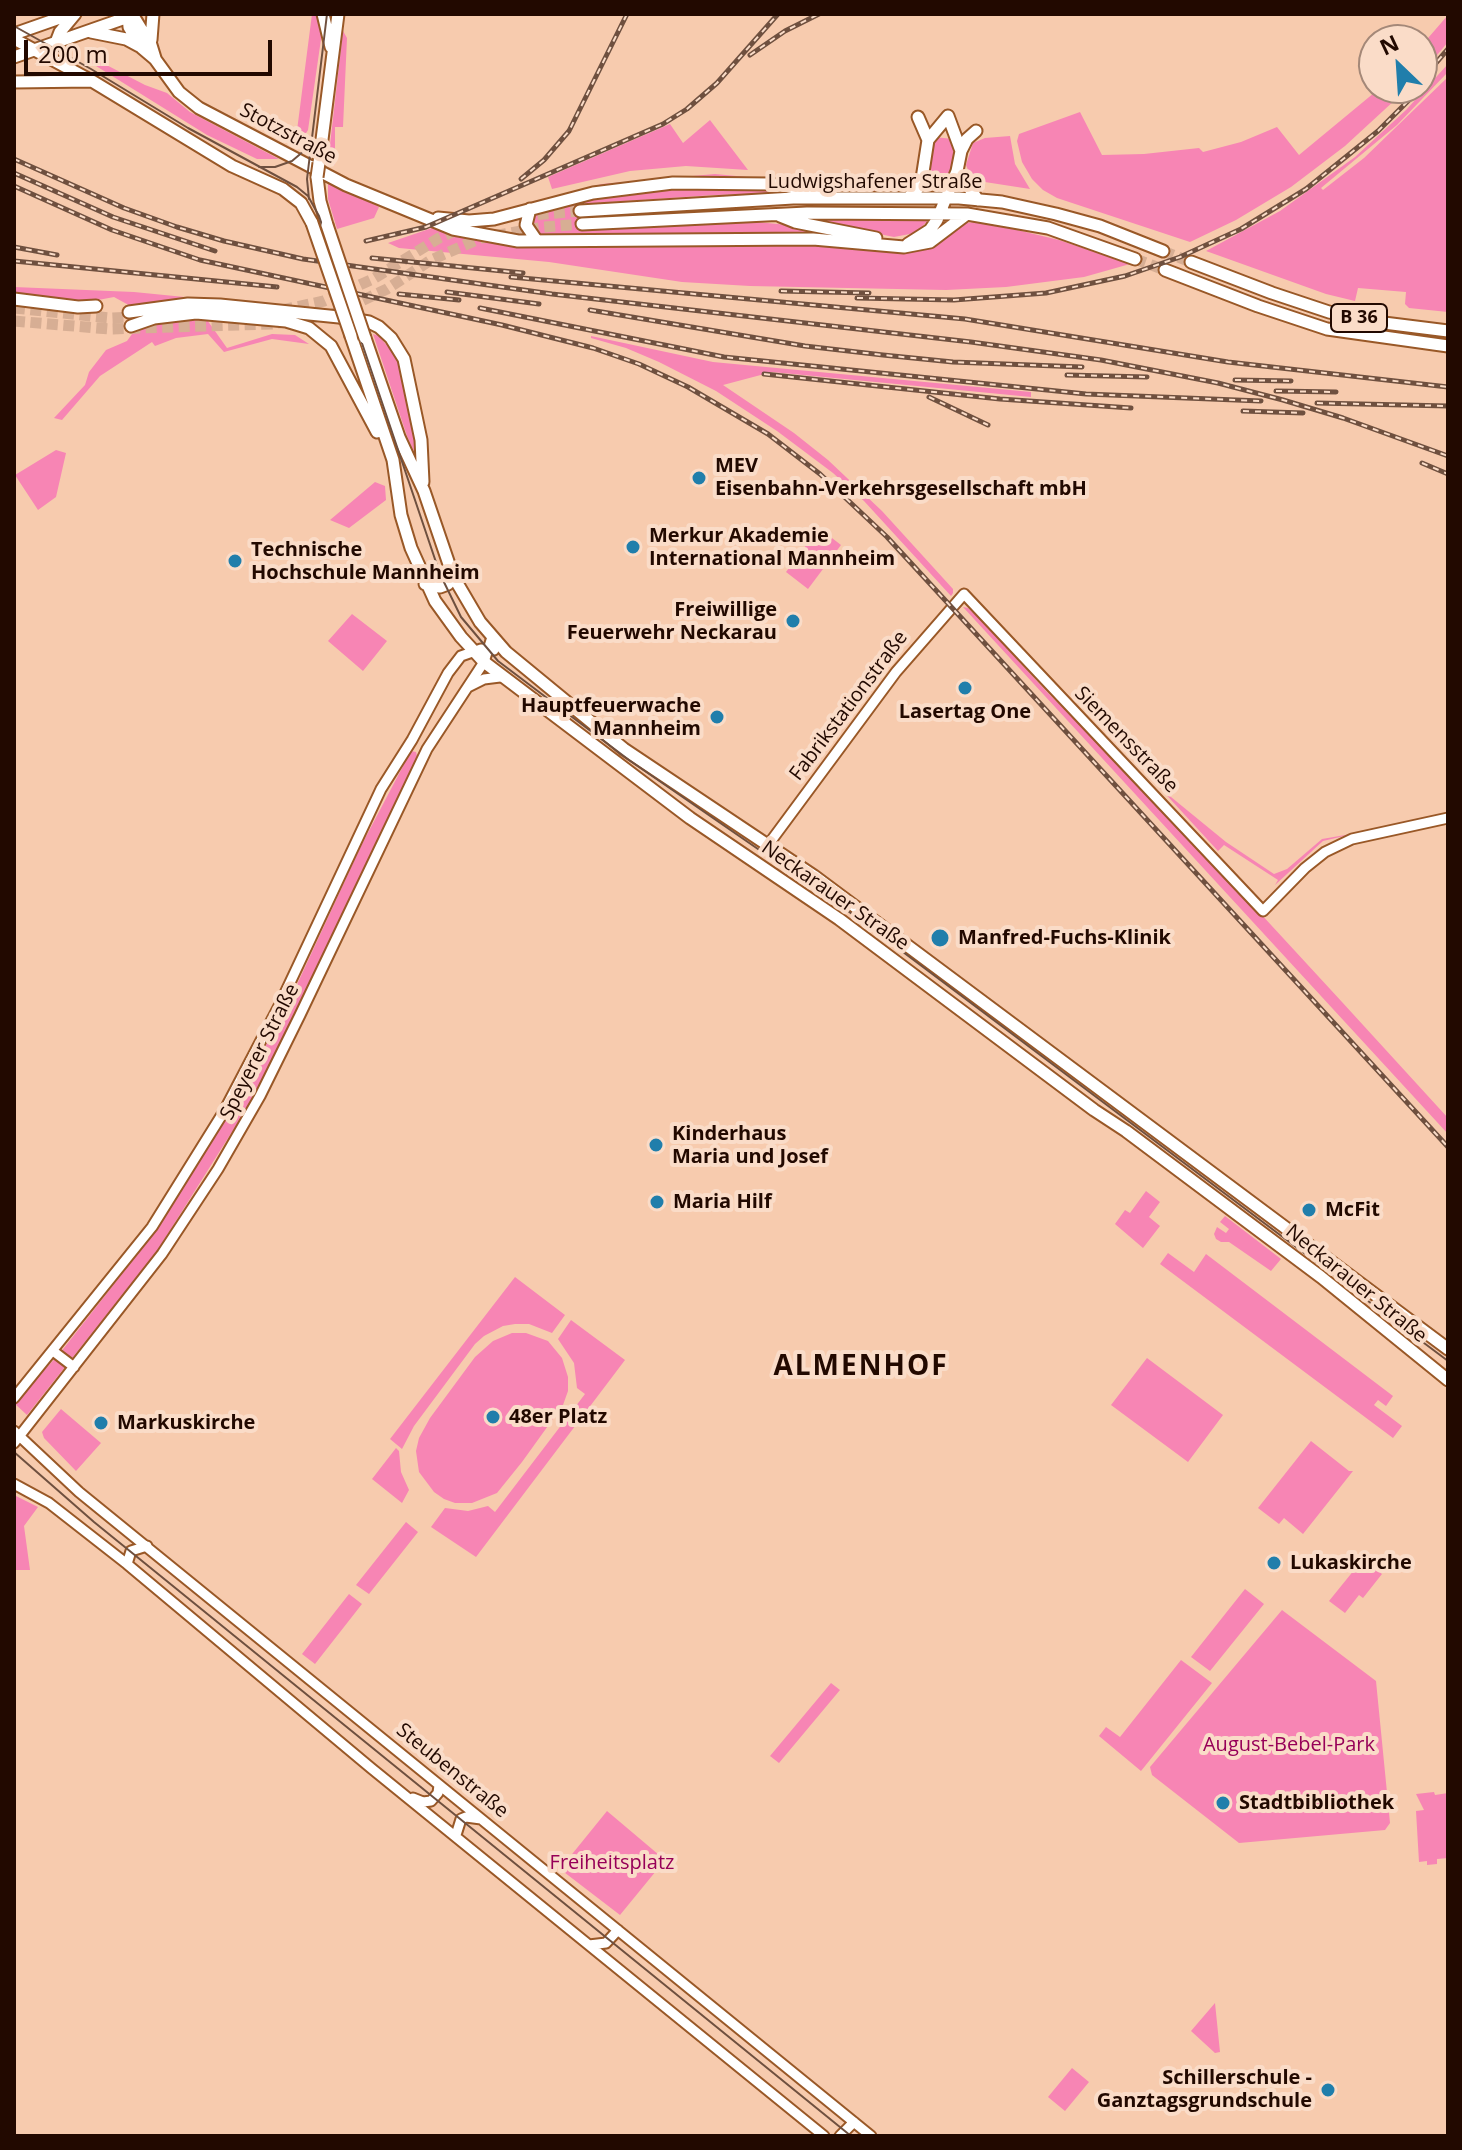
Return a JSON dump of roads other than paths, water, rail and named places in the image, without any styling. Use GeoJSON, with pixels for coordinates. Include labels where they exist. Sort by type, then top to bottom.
{"type":"FeatureCollection","features":[{"type":"Feature","properties":{"kind":"main road"},"geometry":{"type":"LineString","coordinates":[[73,14],[16,33],[34,51],[92,81]]}},
{"type":"Feature","properties":{"kind":"main road"},"geometry":{"type":"LineString","coordinates":[[55,61],[60,32],[73,14]]}},
{"type":"Feature","properties":{"kind":"main road"},"geometry":{"type":"LineString","coordinates":[[90,32],[146,46],[153,14]]}},
{"type":"Feature","properties":{"kind":"main road"},"geometry":{"type":"LineString","coordinates":[[323,14],[332,55]]}},
{"type":"Feature","properties":{"kind":"main road","name":"Neckarauer Straße"},"geometry":{"type":"LineString","coordinates":[[338,14],[317,177],[320,201],[399,437],[424,491],[453,576],[490,643],[506,652],[624,749],[768,845],[921,954],[1448,1349]]}},
{"type":"Feature","properties":{"kind":"main road"},"geometry":{"type":"LineString","coordinates":[[14,57],[131,15]]}},
{"type":"Feature","properties":{"kind":"main road","name":"Stotzstraße"},"geometry":{"type":"LineString","coordinates":[[131,15],[131,32],[146,46],[179,92],[199,108],[346,185],[453,229],[493,238],[537,241],[813,239],[904,247]]}},
{"type":"Feature","properties":{"kind":"main road"},"geometry":{"type":"LineString","coordinates":[[14,82],[92,81]]}},
{"type":"Feature","properties":{"kind":"main road","name":"Neckarauer Straße"},"geometry":{"type":"LineString","coordinates":[[92,81],[232,166],[292,195],[306,209],[393,460],[406,535],[425,584],[461,637],[467,653],[484,662],[690,818],[902,965],[1321,1277],[1446,1377]]}},
{"type":"Feature","properties":{"kind":"main road"},"geometry":{"type":"LineString","coordinates":[[909,197],[921,185],[928,140],[948,116],[961,151]]}},
{"type":"Feature","properties":{"kind":"main road"},"geometry":{"type":"LineString","coordinates":[[918,117],[928,140]]}},
{"type":"Feature","properties":{"kind":"main road"},"geometry":{"type":"LineString","coordinates":[[904,247],[930,230],[947,198],[961,151],[976,131]]}},
{"type":"Feature","properties":{"kind":"main road"},"geometry":{"type":"LineString","coordinates":[[957,171],[978,200]]}},
{"type":"Feature","properties":{"kind":"main road"},"geometry":{"type":"LineString","coordinates":[[423,216],[469,221],[494,219],[619,188],[703,181],[792,187],[827,197]]}},
{"type":"Feature","properties":{"kind":"main road"},"geometry":{"type":"LineString","coordinates":[[921,185],[940,213]]}},
{"type":"Feature","properties":{"kind":"main road","name":"Ludwigshafener Straße"},"geometry":{"type":"LineString","coordinates":[[580,211],[827,197],[978,200],[1056,214],[1100,226],[1163,251]]}},
{"type":"Feature","properties":{"kind":"main road"},"geometry":{"type":"LineString","coordinates":[[530,209],[526,225],[537,241]]}},
{"type":"Feature","properties":{"kind":"main road"},"geometry":{"type":"LineString","coordinates":[[775,214],[795,222],[882,239],[901,241],[916,238]]}},
{"type":"Feature","properties":{"kind":"main road","name":"Ludwigshafener Straße"},"geometry":{"type":"LineString","coordinates":[[582,224],[775,214],[967,214],[1048,228],[1135,259]]}},
{"type":"Feature","properties":{"kind":"main road"},"geometry":{"type":"LineString","coordinates":[[904,247],[930,242],[967,214]]}},
{"type":"Feature","properties":{"kind":"main road","name":"B 36"},"geometry":{"type":"LineString","coordinates":[[1191,262],[1329,312],[1376,322],[1448,331]]}},
{"type":"Feature","properties":{"kind":"main road","name":"B 36"},"geometry":{"type":"LineString","coordinates":[[1165,270],[1327,329],[1448,346]]}},
{"type":"Feature","properties":{"kind":"main road"},"geometry":{"type":"LineString","coordinates":[[14,299],[78,307],[96,306]]}},
{"type":"Feature","properties":{"kind":"main road"},"geometry":{"type":"LineString","coordinates":[[129,312],[188,304],[220,305],[339,317],[369,322],[379,327],[398,347],[408,373],[421,440],[424,491]]}},
{"type":"Feature","properties":{"kind":"main road"},"geometry":{"type":"LineString","coordinates":[[131,326],[169,315],[206,313],[298,324],[322,336],[339,359],[385,449],[399,525],[406,535]]}},
{"type":"Feature","properties":{"kind":"main road"},"geometry":{"type":"LineString","coordinates":[[425,584],[438,588],[445,586],[453,576]]}},
{"type":"Feature","properties":{"kind":"main road"},"geometry":{"type":"LineString","coordinates":[[756,863],[768,845]]}},
{"type":"Feature","properties":{"kind":"street","name":"Fabrikstationstraße"},"geometry":{"type":"LineString","coordinates":[[768,845],[888,682],[964,594]]}},
{"type":"Feature","properties":{"kind":"street","name":"Siemensstraße"},"geometry":{"type":"LineString","coordinates":[[964,594],[1263,911],[1305,868],[1334,848],[1352,839],[1448,818]]}},
{"type":"Feature","properties":{"kind":"street"},"geometry":{"type":"LineString","coordinates":[[467,653],[490,643]]}},
{"type":"Feature","properties":{"kind":"street","name":"Speyerer Straße"},"geometry":{"type":"LineString","coordinates":[[16,1436],[162,1254],[225,1156],[260,1096],[427,749],[484,662],[490,643]]}},
{"type":"Feature","properties":{"kind":"street","name":"Speyerer Straße"},"geometry":{"type":"LineString","coordinates":[[14,1398],[152,1227],[223,1113],[279,1006],[381,789],[448,673],[467,653]]}},
{"type":"Feature","properties":{"kind":"street"},"geometry":{"type":"LineString","coordinates":[[468,687],[484,679],[500,677]]}},
{"type":"Feature","properties":{"kind":"street"},"geometry":{"type":"LineString","coordinates":[[53,1351],[74,1367]]}},
{"type":"Feature","properties":{"kind":"street","name":"Steubenstraße"},"geometry":{"type":"LineString","coordinates":[[16,1436],[79,1492],[484,1820],[543,1872],[871,2136]]}},
{"type":"Feature","properties":{"kind":"street"},"geometry":{"type":"LineString","coordinates":[[14,1484],[49,1503],[127,1564],[406,1796],[827,2136]]}},
{"type":"Feature","properties":{"kind":"street"},"geometry":{"type":"LineString","coordinates":[[127,1564],[131,1551],[147,1546]]}},
{"type":"Feature","properties":{"kind":"street"},"geometry":{"type":"LineString","coordinates":[[406,1796],[428,1802],[438,1793],[439,1785]]}},
{"type":"Feature","properties":{"kind":"street"},"geometry":{"type":"LineString","coordinates":[[456,1835],[461,1819],[484,1820]]}},
{"type":"Feature","properties":{"kind":"street"},"geometry":{"type":"LineString","coordinates":[[589,1945],[606,1943],[618,1930]]}},
{"type":"Feature","properties":{"kind":"street"},"geometry":{"type":"LineString","coordinates":[[840,2136],[854,2122]]}},
{"type":"Feature","properties":{"kind":"tunnel"},"geometry":{"type":"LineString","coordinates":[[521,216],[580,211]]}},
{"type":"Feature","properties":{"kind":"tunnel"},"geometry":{"type":"LineString","coordinates":[[333,314],[387,289],[431,260],[481,238],[582,224]]}},
{"type":"Feature","properties":{"kind":"tunnel"},"geometry":{"type":"LineString","coordinates":[[282,310],[324,301],[373,279],[461,228]]}},
{"type":"Feature","properties":{"kind":"tunnel"},"geometry":{"type":"LineString","coordinates":[[1163,251],[1191,262]]}},
{"type":"Feature","properties":{"kind":"tunnel"},"geometry":{"type":"LineString","coordinates":[[1135,259],[1165,270]]}},
{"type":"Feature","properties":{"kind":"tunnel"},"geometry":{"type":"LineString","coordinates":[[14,308],[110,318],[153,316]]}},
{"type":"Feature","properties":{"kind":"tunnel"},"geometry":{"type":"LineString","coordinates":[[14,321],[109,329],[272,324],[316,317]]}},
{"type":"Feature","properties":{"kind":"tram line"},"geometry":{"type":"LineString","coordinates":[[309,199],[307,179],[327,14]]}},
{"type":"Feature","properties":{"kind":"tram line"},"geometry":{"type":"LineString","coordinates":[[14,26],[308,196],[319,216],[440,574],[461,617],[498,661],[629,760],[855,916],[1448,1361]]}},
{"type":"Feature","properties":{"kind":"tram line"},"geometry":{"type":"LineString","coordinates":[[259,167],[275,167],[292,161],[312,139]]}},
{"type":"Feature","properties":{"kind":"tram line"},"geometry":{"type":"LineString","coordinates":[[14,1452],[94,1522],[851,2136]]}},
{"type":"Feature","properties":{"kind":"railway"},"geometry":{"type":"LineString","coordinates":[[521,179],[544,160],[569,131],[627,14]]}},
{"type":"Feature","properties":{"kind":"railway"},"geometry":{"type":"LineString","coordinates":[[366,241],[426,227],[663,124],[687,109],[717,83],[778,14]]}},
{"type":"Feature","properties":{"kind":"railway"},"geometry":{"type":"LineString","coordinates":[[750,55],[785,31],[819,14]]}},
{"type":"Feature","properties":{"kind":"railway"},"geometry":{"type":"LineString","coordinates":[[1438,61],[1448,49]]}},
{"type":"Feature","properties":{"kind":"railway"},"geometry":{"type":"LineString","coordinates":[[857,298],[954,300],[1046,293],[1125,276],[1180,257],[1241,229],[1306,189],[1378,131],[1405,104]]}},
{"type":"Feature","properties":{"kind":"railway"},"geometry":{"type":"LineString","coordinates":[[14,159],[124,208],[177,227],[303,259],[552,294],[1101,360],[1218,383],[1283,400],[1448,456]]}},
{"type":"Feature","properties":{"kind":"railway"},"geometry":{"type":"LineString","coordinates":[[14,173],[113,217],[215,251]]}},
{"type":"Feature","properties":{"kind":"railway"},"geometry":{"type":"LineString","coordinates":[[14,186],[112,230],[200,260],[502,325],[593,348],[639,364],[688,387],[768,434],[820,474],[887,537],[1448,1147]]}},
{"type":"Feature","properties":{"kind":"railway"},"geometry":{"type":"LineString","coordinates":[[14,247],[57,255]]}},
{"type":"Feature","properties":{"kind":"railway"},"geometry":{"type":"LineString","coordinates":[[372,258],[523,273]]}},
{"type":"Feature","properties":{"kind":"railway"},"geometry":{"type":"LineString","coordinates":[[14,261],[277,287]]}},
{"type":"Feature","properties":{"kind":"railway"},"geometry":{"type":"LineString","coordinates":[[511,277],[965,319],[1228,362],[1448,387]]}},
{"type":"Feature","properties":{"kind":"railway"},"geometry":{"type":"LineString","coordinates":[[781,291],[869,293]]}},
{"type":"Feature","properties":{"kind":"railway"},"geometry":{"type":"LineString","coordinates":[[447,292],[539,304]]}},
{"type":"Feature","properties":{"kind":"railway"},"geometry":{"type":"LineString","coordinates":[[399,294],[459,300]]}},
{"type":"Feature","properties":{"kind":"railway"},"geometry":{"type":"LineString","coordinates":[[480,308],[724,357],[1086,394],[1261,401]]}},
{"type":"Feature","properties":{"kind":"railway"},"geometry":{"type":"LineString","coordinates":[[590,310],[805,346],[953,362],[1082,367]]}},
{"type":"Feature","properties":{"kind":"railway"},"geometry":{"type":"LineString","coordinates":[[764,374],[1000,399],[1131,408]]}},
{"type":"Feature","properties":{"kind":"railway"},"geometry":{"type":"LineString","coordinates":[[1067,375],[1147,377]]}},
{"type":"Feature","properties":{"kind":"railway"},"geometry":{"type":"LineString","coordinates":[[1235,380],[1291,381]]}},
{"type":"Feature","properties":{"kind":"railway"},"geometry":{"type":"LineString","coordinates":[[1276,391],[1336,392]]}},
{"type":"Feature","properties":{"kind":"railway"},"geometry":{"type":"LineString","coordinates":[[929,397],[988,425]]}},
{"type":"Feature","properties":{"kind":"railway"},"geometry":{"type":"LineString","coordinates":[[1317,403],[1448,406]]}},
{"type":"Feature","properties":{"kind":"railway"},"geometry":{"type":"LineString","coordinates":[[1243,411],[1303,413]]}},
{"type":"Feature","properties":{"kind":"railway"},"geometry":{"type":"LineString","coordinates":[[1422,463],[1448,474]]}},
{"type":"Feature","properties":{"kind":"place","name":"MEV Eisenbahn-Verkehrsgesellschaft mbH"},"geometry":{"type":"Point","coordinates":[699,478]}},
{"type":"Feature","properties":{"kind":"place","name":"Merkur Akademie International Mannheim"},"geometry":{"type":"Point","coordinates":[633,547]}},
{"type":"Feature","properties":{"kind":"place","name":"Technische Hochschule Mannheim"},"geometry":{"type":"Point","coordinates":[235,561]}},
{"type":"Feature","properties":{"kind":"place","name":"Freiwillige Feuerwehr Neckarau"},"geometry":{"type":"Point","coordinates":[793,621]}},
{"type":"Feature","properties":{"kind":"place","name":"Lasertag One"},"geometry":{"type":"Point","coordinates":[965,688]}},
{"type":"Feature","properties":{"kind":"place","name":"Hauptfeuerwache Mannheim"},"geometry":{"type":"Point","coordinates":[717,717]}},
{"type":"Feature","properties":{"kind":"place","name":"Manfred-Fuchs-Klinik"},"geometry":{"type":"Point","coordinates":[940,938]}},
{"type":"Feature","properties":{"kind":"place","name":"Kinderhaus Maria und Josef"},"geometry":{"type":"Point","coordinates":[656,1145]}},
{"type":"Feature","properties":{"kind":"place","name":"Maria Hilf"},"geometry":{"type":"Point","coordinates":[657,1202]}},
{"type":"Feature","properties":{"kind":"place","name":"McFit"},"geometry":{"type":"Point","coordinates":[1309,1210]}},
{"type":"Feature","properties":{"kind":"place","name":"48er Platz"},"geometry":{"type":"Point","coordinates":[493,1417]}},
{"type":"Feature","properties":{"kind":"place","name":"Markuskirche"},"geometry":{"type":"Point","coordinates":[101,1423]}},
{"type":"Feature","properties":{"kind":"place","name":"Lukaskirche"},"geometry":{"type":"Point","coordinates":[1274,1563]}},
{"type":"Feature","properties":{"kind":"place","name":"Stadtbibliothek"},"geometry":{"type":"Point","coordinates":[1223,1803]}},
{"type":"Feature","properties":{"kind":"place","name":"Schillerschule - Ganztagsgrundschule"},"geometry":{"type":"Point","coordinates":[1328,2090]}},
{"type":"Feature","properties":{"kind":"district","name":"ALMENHOF"},"geometry":{"type":"Point","coordinates":[861,1367]}},
{"type":"Feature","properties":{"kind":"park label","name":"August-Bebel-Park"},"geometry":{"type":"Point","coordinates":[1289,1745]}},
{"type":"Feature","properties":{"kind":"park label","name":"Freiheitsplatz"},"geometry":{"type":"Point","coordinates":[612,1863]}}]}
